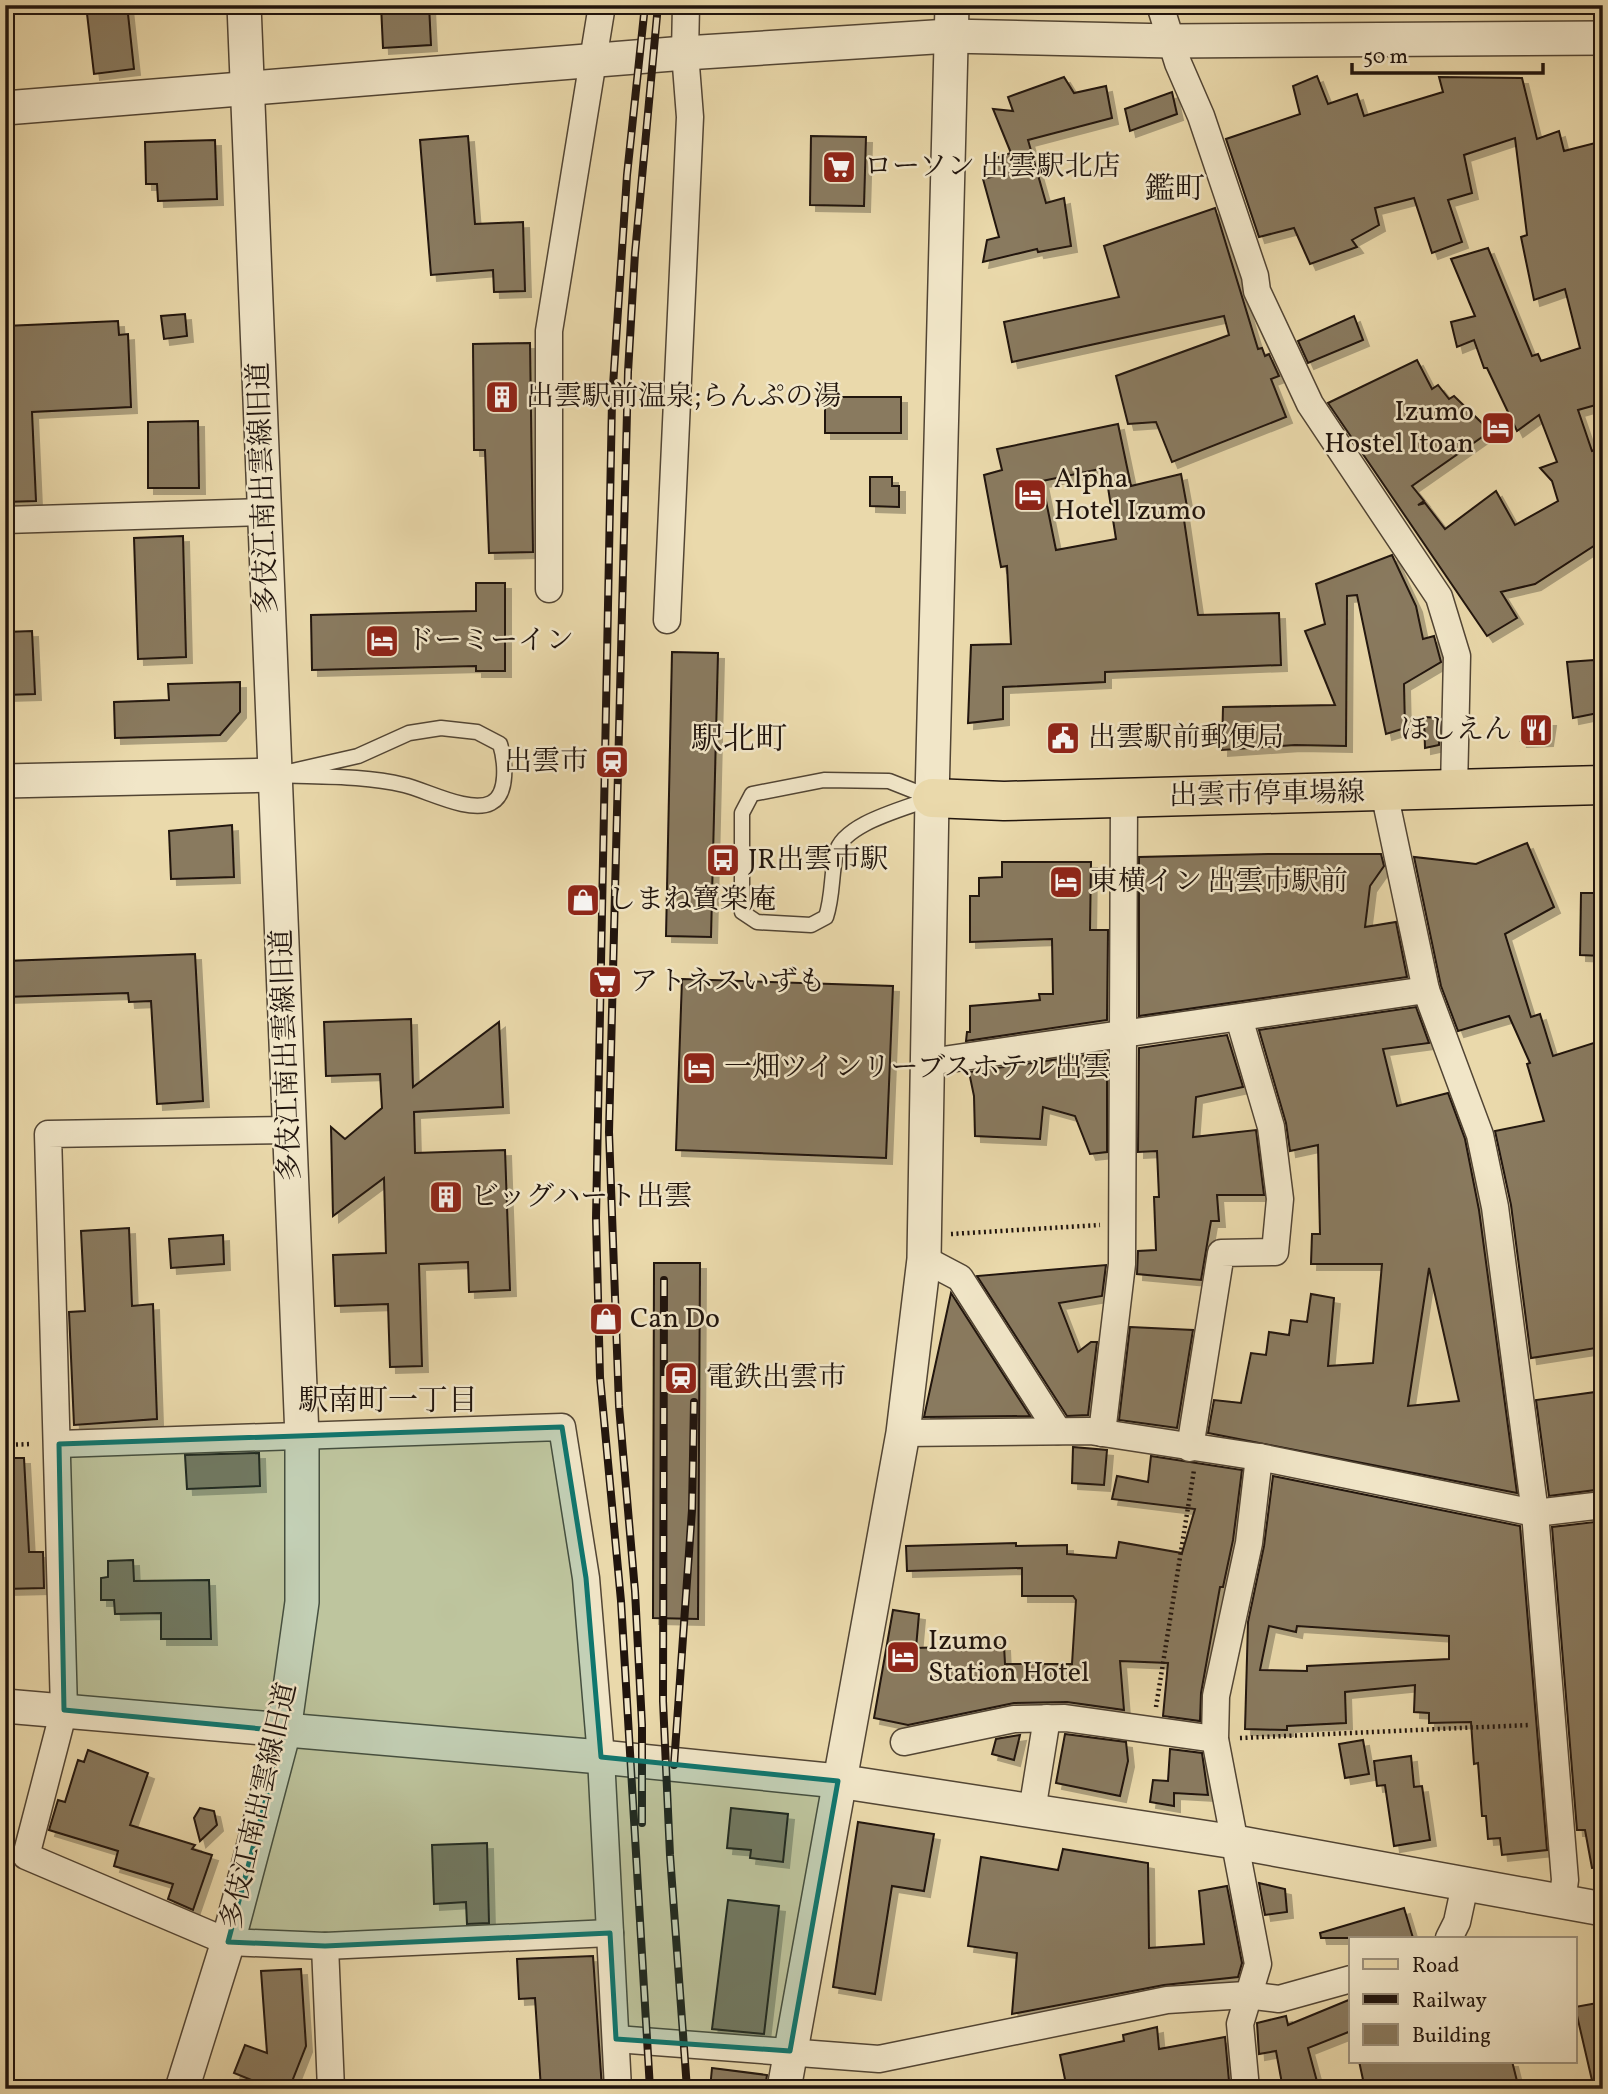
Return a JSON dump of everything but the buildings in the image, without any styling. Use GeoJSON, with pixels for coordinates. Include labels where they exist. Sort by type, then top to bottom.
{"type":"FeatureCollection","features":[{"type":"Feature","properties":{"kind":"main road","name":"出雲市停車場線"},"geometry":{"type":"LineString","coordinates":[[932,798],[1004,801],[1603,785]]}},
{"type":"Feature","properties":{"kind":"street","name":"多伎江南出雲線旧道"},"geometry":{"type":"LineString","coordinates":[[182,2089],[228,1942],[284,1731],[302,1602],[302,1437],[244,5]]}},
{"type":"Feature","properties":{"kind":"street"},"geometry":{"type":"LineString","coordinates":[[550,589],[549,331],[603,5]]}},
{"type":"Feature","properties":{"kind":"street"},"geometry":{"type":"LineString","coordinates":[[667,620],[690,117],[685,53],[686,5]]}},
{"type":"Feature","properties":{"kind":"street"},"geometry":{"type":"LineString","coordinates":[[1160,5],[1205,128],[1255,276],[1257,291],[1310,404],[1439,597],[1457,656],[1454,789]]}},
{"type":"Feature","properties":{"kind":"street"},"geometry":{"type":"LineString","coordinates":[[5,108],[593,62],[950,21],[1171,41],[1603,37]]}},
{"type":"Feature","properties":{"kind":"street"},"geometry":{"type":"LineString","coordinates":[[784,2089],[903,1433],[924,1247],[950,21]]}},
{"type":"Feature","properties":{"kind":"street"},"geometry":{"type":"LineString","coordinates":[[5,520],[265,512]]}},
{"type":"Feature","properties":{"kind":"street"},"geometry":{"type":"LineString","coordinates":[[5,781],[275,775]]}},
{"type":"Feature","properties":{"kind":"street"},"geometry":{"type":"LineString","coordinates":[[1384,792],[1426,990],[1480,1135],[1494,1207],[1535,1513],[1550,1724],[1565,1880],[1562,1902]]}},
{"type":"Feature","properties":{"kind":"street"},"geometry":{"type":"LineString","coordinates":[[1102,1433],[1122,1264],[1124,798]]}},
{"type":"Feature","properties":{"kind":"street"},"geometry":{"type":"LineString","coordinates":[[929,1062],[1426,990]]}},
{"type":"Feature","properties":{"kind":"street"},"geometry":{"type":"LineString","coordinates":[[1194,1448],[1221,1253],[1275,1252],[1280,1199],[1271,1127],[1239,1018]]}},
{"type":"Feature","properties":{"kind":"street"},"geometry":{"type":"LineString","coordinates":[[290,1130],[48,1134],[59,1444],[64,1710],[26,1856],[228,1942],[324,1946],[610,1933]]}},
{"type":"Feature","properties":{"kind":"street"},"geometry":{"type":"LineString","coordinates":[[924,1247],[960,1278],[1058,1431]]}},
{"type":"Feature","properties":{"kind":"street"},"geometry":{"type":"LineString","coordinates":[[59,1444],[562,1427],[586,1578],[601,1757],[618,2089]]}},
{"type":"Feature","properties":{"kind":"street"},"geometry":{"type":"LineString","coordinates":[[903,1433],[1102,1433],[1259,1457],[1535,1513],[1603,1505]]}},
{"type":"Feature","properties":{"kind":"street"},"geometry":{"type":"LineString","coordinates":[[1246,2089],[1240,2024],[1246,1995],[1258,1964],[1214,1739],[1216,1696],[1248,1544],[1259,1457]]}},
{"type":"Feature","properties":{"kind":"street"},"geometry":{"type":"LineString","coordinates":[[5,1706],[601,1757],[838,1781],[1235,1842],[1603,1909]]}},
{"type":"Feature","properties":{"kind":"street"},"geometry":{"type":"LineString","coordinates":[[1032,1811],[1047,1718]]}},
{"type":"Feature","properties":{"kind":"street"},"geometry":{"type":"LineString","coordinates":[[904,1742],[1014,1719],[1047,1718],[1065,1718],[1214,1739]]}},
{"type":"Feature","properties":{"kind":"street"},"geometry":{"type":"LineString","coordinates":[[1450,1937],[1457,1922],[1465,1885]]}},
{"type":"Feature","properties":{"kind":"street"},"geometry":{"type":"LineString","coordinates":[[324,1946],[331,2089]]}},
{"type":"Feature","properties":{"kind":"street"},"geometry":{"type":"LineString","coordinates":[[616,2039],[879,2059],[1167,2000],[1246,1995],[1279,1999],[1349,1980]]}},
{"type":"Feature","properties":{"kind":"lane"},"geometry":{"type":"LineString","coordinates":[[441,728],[477,732],[500,744],[505,759],[501,793],[492,803],[478,806],[403,785],[275,775],[358,757],[410,733],[441,728]]}},
{"type":"Feature","properties":{"kind":"lane"},"geometry":{"type":"LineString","coordinates":[[824,780],[889,781],[932,798],[853,829],[837,850],[831,902],[826,917],[811,925],[757,922],[742,912],[741,813],[752,794],[824,780]]}},
{"type":"Feature","properties":{"kind":"path"},"geometry":{"type":"LineString","coordinates":[[924,1247],[1121,1223]]}},
{"type":"Feature","properties":{"kind":"path"},"geometry":{"type":"LineString","coordinates":[[1152,1731],[1194,1448]]}},
{"type":"Feature","properties":{"kind":"path"},"geometry":{"type":"LineString","coordinates":[[1214,1739],[1550,1724]]}},
{"type":"Feature","properties":{"kind":"highlighted area"},"geometry":{"type":"Polygon","coordinates":[[[562,1427],[586,1578],[601,1757],[838,1781],[790,2051],[616,2039],[610,1933],[325,1946],[228,1942],[284,1731],[64,1710],[59,1444],[562,1427]]]}},
{"type":"Feature","properties":{"kind":"railway"},"geometry":{"type":"LineString","coordinates":[[645,5],[627,175],[612,401],[596,1218],[600,1377],[621,1601],[650,2089]]}},
{"type":"Feature","properties":{"kind":"railway"},"geometry":{"type":"LineString","coordinates":[[642,1823],[642,1725],[635,1591],[619,1406],[609,1132],[628,372],[635,253],[658,5]]}},
{"type":"Feature","properties":{"kind":"railway"},"geometry":{"type":"LineString","coordinates":[[664,1280],[663,1701],[670,1855],[687,2089]]}},
{"type":"Feature","properties":{"kind":"railway"},"geometry":{"type":"LineString","coordinates":[[674,1765],[692,1510],[694,1402]]}},
{"type":"Feature","properties":{"kind":"place","name":"ローソン 出雲駅北店"},"geometry":{"type":"Point","coordinates":[839,167]}},
{"type":"Feature","properties":{"kind":"place","name":"出雲駅前温泉;らんぷの湯"},"geometry":{"type":"Point","coordinates":[502,397]}},
{"type":"Feature","properties":{"kind":"place","name":"Izumo Hostel Itoan"},"geometry":{"type":"Point","coordinates":[1498,428]}},
{"type":"Feature","properties":{"kind":"place","name":"Alpha Hotel Izumo"},"geometry":{"type":"Point","coordinates":[1030,495]}},
{"type":"Feature","properties":{"kind":"place","name":"ドーミーイン"},"geometry":{"type":"Point","coordinates":[382,641]}},
{"type":"Feature","properties":{"kind":"place","name":"ほしえん"},"geometry":{"type":"Point","coordinates":[1536,730]}},
{"type":"Feature","properties":{"kind":"place","name":"出雲駅前郵便局"},"geometry":{"type":"Point","coordinates":[1063,738]}},
{"type":"Feature","properties":{"kind":"place","name":"出雲市"},"geometry":{"type":"Point","coordinates":[612,762]}},
{"type":"Feature","properties":{"kind":"place","name":"JR出雲市駅"},"geometry":{"type":"Point","coordinates":[723,860]}},
{"type":"Feature","properties":{"kind":"place","name":"東横イン 出雲市駅前"},"geometry":{"type":"Point","coordinates":[1066,882]}},
{"type":"Feature","properties":{"kind":"place","name":"しまね寶楽庵"},"geometry":{"type":"Point","coordinates":[583,900]}},
{"type":"Feature","properties":{"kind":"place","name":"アトネスいずも"},"geometry":{"type":"Point","coordinates":[605,982]}},
{"type":"Feature","properties":{"kind":"place","name":"一畑ツインリーブスホテル出雲"},"geometry":{"type":"Point","coordinates":[699,1068]}},
{"type":"Feature","properties":{"kind":"place","name":"ビッグハート出雲"},"geometry":{"type":"Point","coordinates":[446,1197]}},
{"type":"Feature","properties":{"kind":"place","name":"Can Do"},"geometry":{"type":"Point","coordinates":[606,1319]}},
{"type":"Feature","properties":{"kind":"place","name":"電鉄出雲市"},"geometry":{"type":"Point","coordinates":[681,1378]}},
{"type":"Feature","properties":{"kind":"place","name":"Izumo Station Hotel"},"geometry":{"type":"Point","coordinates":[903,1657]}},
{"type":"Feature","properties":{"kind":"district","name":"鑑町"},"geometry":{"type":"Point","coordinates":[1175,190]}},
{"type":"Feature","properties":{"kind":"district","name":"駅北町"},"geometry":{"type":"Point","coordinates":[739,741]}},
{"type":"Feature","properties":{"kind":"district","name":"駅南町一丁目"},"geometry":{"type":"Point","coordinates":[388,1402]}}]}
